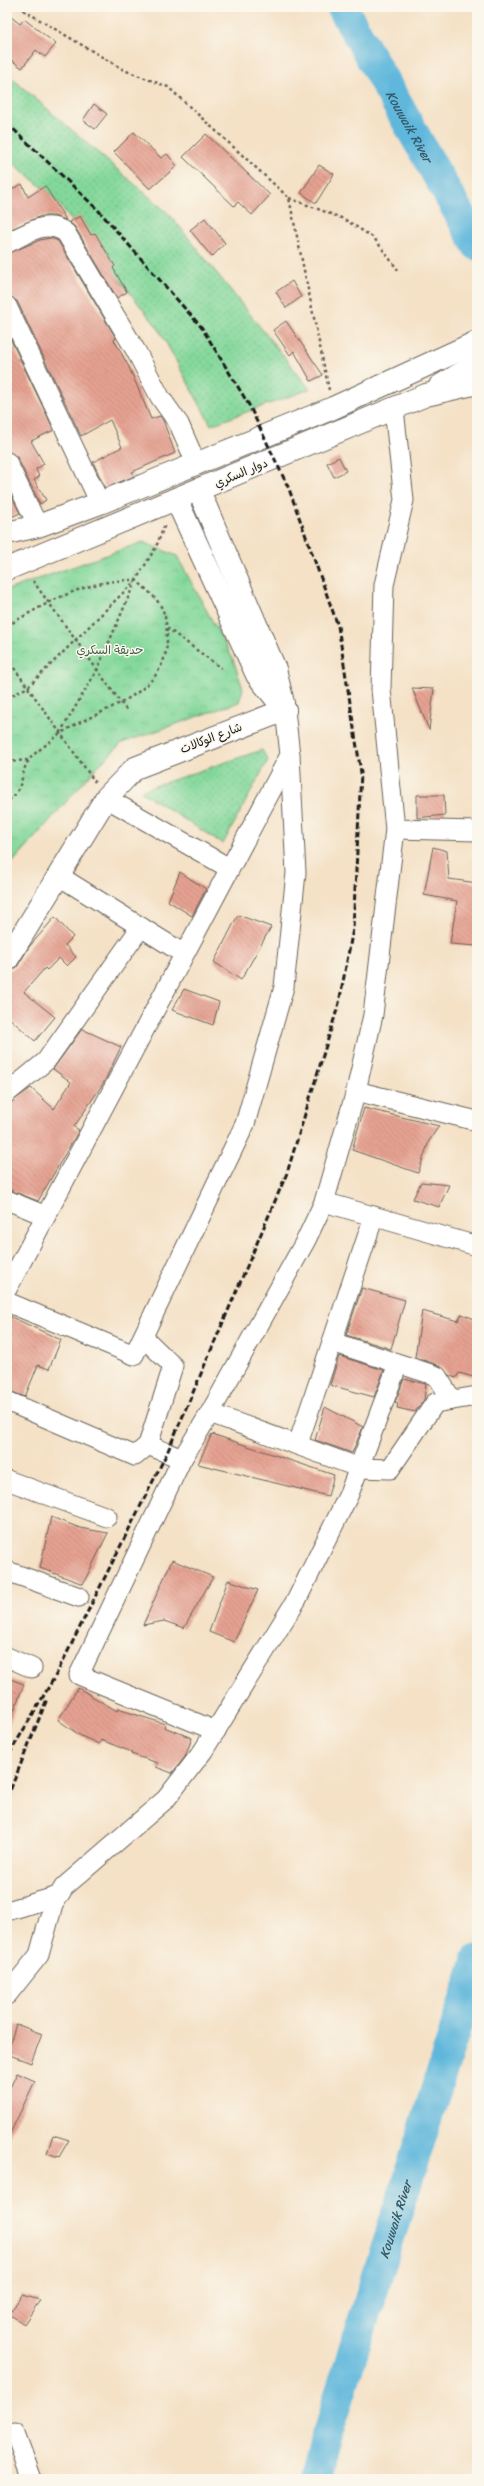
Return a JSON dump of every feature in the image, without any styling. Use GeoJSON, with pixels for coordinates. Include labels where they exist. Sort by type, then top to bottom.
{"type":"FeatureCollection","features":[{"type":"Feature","properties":{"kind":"main road"},"geometry":{"type":"LineString","coordinates":[[418,368],[477,329]]}},
{"type":"Feature","properties":{"kind":"main road"},"geometry":{"type":"LineString","coordinates":[[7,533],[38,526],[100,503],[333,408],[477,342]]}},
{"type":"Feature","properties":{"kind":"main road"},"geometry":{"type":"LineString","coordinates":[[426,395],[477,364]]}},
{"type":"Feature","properties":{"kind":"main road","name":"دوار السكري"},"geometry":{"type":"LineString","coordinates":[[7,569],[176,499],[199,491],[426,395],[477,383]]}},
{"type":"Feature","properties":{"kind":"main road"},"geometry":{"type":"LineString","coordinates":[[199,491],[275,669],[284,710]]}},
{"type":"Feature","properties":{"kind":"main road"},"geometry":{"type":"LineString","coordinates":[[176,499],[257,675],[284,710]]}},
{"type":"Feature","properties":{"kind":"main road","name":"شارع الوكالات"},"geometry":{"type":"LineString","coordinates":[[7,960],[106,798],[135,768],[284,710]]}},
{"type":"Feature","properties":{"kind":"street"},"geometry":{"type":"LineString","coordinates":[[7,243],[45,226],[56,226],[66,233],[136,350],[160,397],[179,424],[196,463]]}},
{"type":"Feature","properties":{"kind":"street"},"geometry":{"type":"LineString","coordinates":[[7,306],[100,503]]}},
{"type":"Feature","properties":{"kind":"street"},"geometry":{"type":"LineString","coordinates":[[216,1730],[79,1675],[182,1459],[210,1413],[306,1240],[324,1202],[356,1091],[373,1015],[395,829],[381,689],[384,585],[404,500],[394,408]]}},
{"type":"Feature","properties":{"kind":"street"},"geometry":{"type":"LineString","coordinates":[[7,462],[38,526]]}},
{"type":"Feature","properties":{"kind":"street"},"geometry":{"type":"LineString","coordinates":[[7,1302],[134,1355],[245,1124],[284,987],[296,873],[290,755],[284,710]]}},
{"type":"Feature","properties":{"kind":"street"},"geometry":{"type":"LineString","coordinates":[[7,1289],[290,755]]}},
{"type":"Feature","properties":{"kind":"street"},"geometry":{"type":"LineString","coordinates":[[106,798],[229,868]]}},
{"type":"Feature","properties":{"kind":"street"},"geometry":{"type":"LineString","coordinates":[[395,829],[477,831]]}},
{"type":"Feature","properties":{"kind":"street"},"geometry":{"type":"LineString","coordinates":[[59,876],[184,954]]}},
{"type":"Feature","properties":{"kind":"street"},"geometry":{"type":"LineString","coordinates":[[7,1093],[46,1061],[141,927]]}},
{"type":"Feature","properties":{"kind":"street"},"geometry":{"type":"LineString","coordinates":[[356,1091],[477,1121]]}},
{"type":"Feature","properties":{"kind":"street"},"geometry":{"type":"LineString","coordinates":[[7,1200],[46,1216]]}},
{"type":"Feature","properties":{"kind":"street"},"geometry":{"type":"LineString","coordinates":[[324,1202],[477,1246]]}},
{"type":"Feature","properties":{"kind":"street"},"geometry":{"type":"LineString","coordinates":[[298,1444],[374,1216]]}},
{"type":"Feature","properties":{"kind":"street"},"geometry":{"type":"LineString","coordinates":[[7,1401],[134,1456],[148,1446],[173,1366],[143,1337]]}},
{"type":"Feature","properties":{"kind":"street"},"geometry":{"type":"LineString","coordinates":[[332,1342],[437,1376],[452,1400]]}},
{"type":"Feature","properties":{"kind":"street"},"geometry":{"type":"LineString","coordinates":[[7,1995],[39,1955],[58,1896],[72,1879],[166,1799],[190,1770],[216,1730],[297,1599],[360,1468],[398,1364]]}},
{"type":"Feature","properties":{"kind":"street"},"geometry":{"type":"LineString","coordinates":[[210,1413],[360,1468],[390,1469],[435,1403],[477,1396]]}},
{"type":"Feature","properties":{"kind":"street"},"geometry":{"type":"LineString","coordinates":[[148,1446],[182,1459]]}},
{"type":"Feature","properties":{"kind":"street"},"geometry":{"type":"LineString","coordinates":[[7,1480],[107,1517]]}},
{"type":"Feature","properties":{"kind":"street"},"geometry":{"type":"LineString","coordinates":[[7,1571],[80,1598]]}},
{"type":"Feature","properties":{"kind":"street"},"geometry":{"type":"LineString","coordinates":[[7,1657],[32,1668]]}},
{"type":"Feature","properties":{"kind":"street"},"geometry":{"type":"LineString","coordinates":[[7,1911],[58,1896]]}},
{"type":"Feature","properties":{"kind":"street"},"geometry":{"type":"LineString","coordinates":[[15,2433],[32,2479]]}},
{"type":"Feature","properties":{"kind":"path"},"geometry":{"type":"LineString","coordinates":[[18,7],[124,70],[168,87],[289,198],[344,219],[374,238],[398,270]]}},
{"type":"Feature","properties":{"kind":"path"},"geometry":{"type":"LineString","coordinates":[[289,198],[333,408]]}},
{"type":"Feature","properties":{"kind":"path"},"geometry":{"type":"LineString","coordinates":[[60,733],[98,670],[136,580],[156,547],[176,499]]}},
{"type":"Feature","properties":{"kind":"path"},"geometry":{"type":"LineString","coordinates":[[7,626],[48,602],[94,584],[116,580],[136,580],[161,603],[167,627],[166,655],[158,673],[142,691],[60,733],[28,760],[7,762]]}},
{"type":"Feature","properties":{"kind":"path"},"geometry":{"type":"LineString","coordinates":[[7,698],[28,687],[136,580]]}},
{"type":"Feature","properties":{"kind":"path"},"geometry":{"type":"LineString","coordinates":[[33,581],[127,711]]}},
{"type":"Feature","properties":{"kind":"path"},"geometry":{"type":"LineString","coordinates":[[167,627],[221,668]]}},
{"type":"Feature","properties":{"kind":"path"},"geometry":{"type":"LineString","coordinates":[[7,658],[106,798]]}},
{"type":"Feature","properties":{"kind":"path"},"geometry":{"type":"LineString","coordinates":[[7,801],[12,798],[23,780],[28,760]]}},
{"type":"Feature","properties":{"kind":"green space"},"geometry":{"type":"Polygon","coordinates":[[[7,74],[170,215],[310,389],[211,425],[158,328],[53,197],[7,158],[7,74]]]}},
{"type":"Feature","properties":{"kind":"green space","name":"حديقة السكري"},"geometry":{"type":"Polygon","coordinates":[[[143,542],[177,556],[233,659],[243,689],[239,702],[122,743],[96,768],[7,869],[7,590],[143,542]]]}},
{"type":"Feature","properties":{"kind":"green space"},"geometry":{"type":"Polygon","coordinates":[[[262,750],[268,760],[223,844],[140,791],[262,750]]]}},
{"type":"Feature","properties":{"kind":"building"},"geometry":{"type":"Polygon","coordinates":[[[7,14],[20,24],[24,19],[56,44],[45,57],[36,50],[22,68],[7,57],[7,14]]]}},
{"type":"Feature","properties":{"kind":"building"},"geometry":{"type":"Polygon","coordinates":[[[94,104],[107,114],[95,129],[83,120],[94,104]]]}},
{"type":"Feature","properties":{"kind":"building"},"geometry":{"type":"Polygon","coordinates":[[[134,132],[161,158],[167,154],[177,166],[150,189],[114,152],[134,132]]]}},
{"type":"Feature","properties":{"kind":"building"},"geometry":{"type":"Polygon","coordinates":[[[206,134],[270,195],[252,215],[238,202],[234,206],[183,157],[206,134]]]}},
{"type":"Feature","properties":{"kind":"building"},"geometry":{"type":"Polygon","coordinates":[[[319,165],[334,174],[316,203],[301,193],[319,165]]]}},
{"type":"Feature","properties":{"kind":"building"},"geometry":{"type":"Polygon","coordinates":[[[22,184],[28,197],[45,186],[66,220],[54,216],[41,216],[7,231],[7,192],[22,184]]]}},
{"type":"Feature","properties":{"kind":"building"},"geometry":{"type":"Polygon","coordinates":[[[80,216],[91,235],[95,233],[115,266],[113,268],[127,292],[117,298],[75,227],[69,222],[80,216]]]}},
{"type":"Feature","properties":{"kind":"building"},"geometry":{"type":"Polygon","coordinates":[[[205,218],[225,243],[212,257],[190,230],[205,218]]]}},
{"type":"Feature","properties":{"kind":"building"},"geometry":{"type":"Polygon","coordinates":[[[50,238],[58,241],[116,338],[114,340],[129,367],[151,419],[160,416],[163,420],[175,453],[132,472],[134,476],[132,477],[105,488],[93,462],[122,447],[110,420],[81,436],[17,301],[7,295],[7,254],[40,240],[50,238]]]}},
{"type":"Feature","properties":{"kind":"building"},"geometry":{"type":"Polygon","coordinates":[[[292,281],[301,297],[286,308],[276,292],[292,281]]]}},
{"type":"Feature","properties":{"kind":"building"},"geometry":{"type":"Polygon","coordinates":[[[286,321],[323,375],[311,381],[294,351],[290,355],[273,330],[286,321]]]}},
{"type":"Feature","properties":{"kind":"building"},"geometry":{"type":"Polygon","coordinates":[[[7,332],[54,430],[31,441],[44,464],[36,469],[39,477],[34,480],[46,500],[40,504],[17,457],[7,451],[7,332]]]}},
{"type":"Feature","properties":{"kind":"building"},"geometry":{"type":"Polygon","coordinates":[[[339,457],[346,471],[334,477],[327,463],[339,457]]]}},
{"type":"Feature","properties":{"kind":"building"},"geometry":{"type":"Polygon","coordinates":[[[7,487],[20,513],[7,519],[7,487]]]}},
{"type":"Feature","properties":{"kind":"building"},"geometry":{"type":"Polygon","coordinates":[[[412,688],[434,689],[429,730],[412,688]]]}},
{"type":"Feature","properties":{"kind":"building"},"geometry":{"type":"Polygon","coordinates":[[[417,795],[444,795],[445,815],[417,818],[417,795]]]}},
{"type":"Feature","properties":{"kind":"building"},"geometry":{"type":"Polygon","coordinates":[[[433,847],[447,851],[449,879],[477,883],[477,946],[450,944],[457,901],[424,895],[433,847]]]}},
{"type":"Feature","properties":{"kind":"building"},"geometry":{"type":"Polygon","coordinates":[[[180,872],[206,889],[192,916],[168,901],[180,872]]]}},
{"type":"Feature","properties":{"kind":"building"},"geometry":{"type":"Polygon","coordinates":[[[238,915],[271,927],[241,980],[214,962],[238,915]]]}},
{"type":"Feature","properties":{"kind":"building"},"geometry":{"type":"Polygon","coordinates":[[[55,917],[73,937],[65,945],[76,957],[67,966],[59,958],[47,970],[45,968],[24,992],[55,1017],[35,1041],[7,1016],[7,972],[17,967],[29,947],[55,917]]]}},
{"type":"Feature","properties":{"kind":"building"},"geometry":{"type":"Polygon","coordinates":[[[184,989],[219,1002],[213,1025],[172,1010],[184,989]]]}},
{"type":"Feature","properties":{"kind":"building"},"geometry":{"type":"Polygon","coordinates":[[[82,1029],[121,1047],[104,1082],[74,1127],[79,1130],[38,1201],[7,1189],[7,1105],[31,1088],[54,1109],[71,1082],[53,1069],[82,1029]]]}},
{"type":"Feature","properties":{"kind":"building"},"geometry":{"type":"Polygon","coordinates":[[[364,1108],[439,1126],[429,1141],[418,1173],[352,1150],[364,1108]]]}},
{"type":"Feature","properties":{"kind":"building"},"geometry":{"type":"Polygon","coordinates":[[[421,1182],[449,1185],[439,1207],[413,1199],[421,1182]]]}},
{"type":"Feature","properties":{"kind":"building"},"geometry":{"type":"Polygon","coordinates":[[[362,1288],[405,1300],[391,1349],[346,1335],[362,1288]]]}},
{"type":"Feature","properties":{"kind":"building"},"geometry":{"type":"Polygon","coordinates":[[[422,1311],[458,1321],[462,1314],[477,1320],[477,1378],[459,1373],[456,1378],[450,1376],[440,1366],[415,1357],[422,1311]]]}},
{"type":"Feature","properties":{"kind":"building"},"geometry":{"type":"Polygon","coordinates":[[[7,1315],[61,1340],[49,1369],[38,1365],[25,1397],[7,1390],[7,1315]]]}},
{"type":"Feature","properties":{"kind":"building"},"geometry":{"type":"Polygon","coordinates":[[[339,1356],[384,1370],[374,1397],[330,1385],[339,1356]]]}},
{"type":"Feature","properties":{"kind":"building"},"geometry":{"type":"Polygon","coordinates":[[[404,1379],[426,1384],[424,1400],[415,1412],[397,1408],[398,1403],[395,1402],[404,1379]]]}},
{"type":"Feature","properties":{"kind":"building"},"geometry":{"type":"Polygon","coordinates":[[[325,1407],[363,1427],[352,1453],[315,1440],[325,1407]]]}},
{"type":"Feature","properties":{"kind":"building"},"geometry":{"type":"Polygon","coordinates":[[[212,1434],[334,1475],[328,1496],[198,1464],[212,1434]]]}},
{"type":"Feature","properties":{"kind":"building"},"geometry":{"type":"Polygon","coordinates":[[[51,1517],[80,1528],[108,1533],[83,1584],[40,1568],[51,1517]]]}},
{"type":"Feature","properties":{"kind":"building"},"geometry":{"type":"Polygon","coordinates":[[[172,1560],[213,1577],[184,1628],[164,1621],[143,1625],[172,1560]]]}},
{"type":"Feature","properties":{"kind":"building"},"geometry":{"type":"Polygon","coordinates":[[[228,1580],[258,1590],[234,1642],[209,1632],[228,1580]]]}},
{"type":"Feature","properties":{"kind":"building"},"geometry":{"type":"Polygon","coordinates":[[[7,1678],[24,1684],[8,1726],[7,1725],[7,1678]]]}},
{"type":"Feature","properties":{"kind":"building"},"geometry":{"type":"Polygon","coordinates":[[[78,1688],[117,1711],[118,1709],[165,1724],[164,1727],[192,1738],[185,1757],[172,1773],[156,1767],[158,1763],[131,1754],[132,1752],[101,1740],[99,1744],[81,1736],[58,1720],[78,1688]]]}},
{"type":"Feature","properties":{"kind":"building"},"geometry":{"type":"Polygon","coordinates":[[[16,2024],[42,2034],[31,2063],[7,2054],[16,2024]]]}},
{"type":"Feature","properties":{"kind":"building"},"geometry":{"type":"Polygon","coordinates":[[[17,2073],[35,2081],[7,2140],[7,2094],[17,2073]]]}},
{"type":"Feature","properties":{"kind":"building"},"geometry":{"type":"Polygon","coordinates":[[[53,2135],[69,2140],[59,2157],[47,2153],[53,2135]]]}},
{"type":"Feature","properties":{"kind":"building"},"geometry":{"type":"Polygon","coordinates":[[[22,2295],[40,2300],[24,2324],[9,2314],[22,2295]]]}},
{"type":"Feature","properties":{"kind":"waterway","name":"Kouwaik River"},"geometry":{"type":"LineString","coordinates":[[342,7],[477,245]]}},
{"type":"Feature","properties":{"kind":"waterway","name":"Kouwaik River"},"geometry":{"type":"LineString","coordinates":[[313,2479],[477,1960]]}},
{"type":"Feature","properties":{"kind":"railway"},"geometry":{"type":"LineString","coordinates":[[7,123],[98,210],[202,328],[249,405],[289,489],[338,626],[361,773],[353,929],[339,1003],[287,1173],[167,1453],[57,1673],[7,1758]]}},
{"type":"Feature","properties":{"kind":"railway"},"geometry":{"type":"LineString","coordinates":[[7,1798],[47,1699]]}}]}
